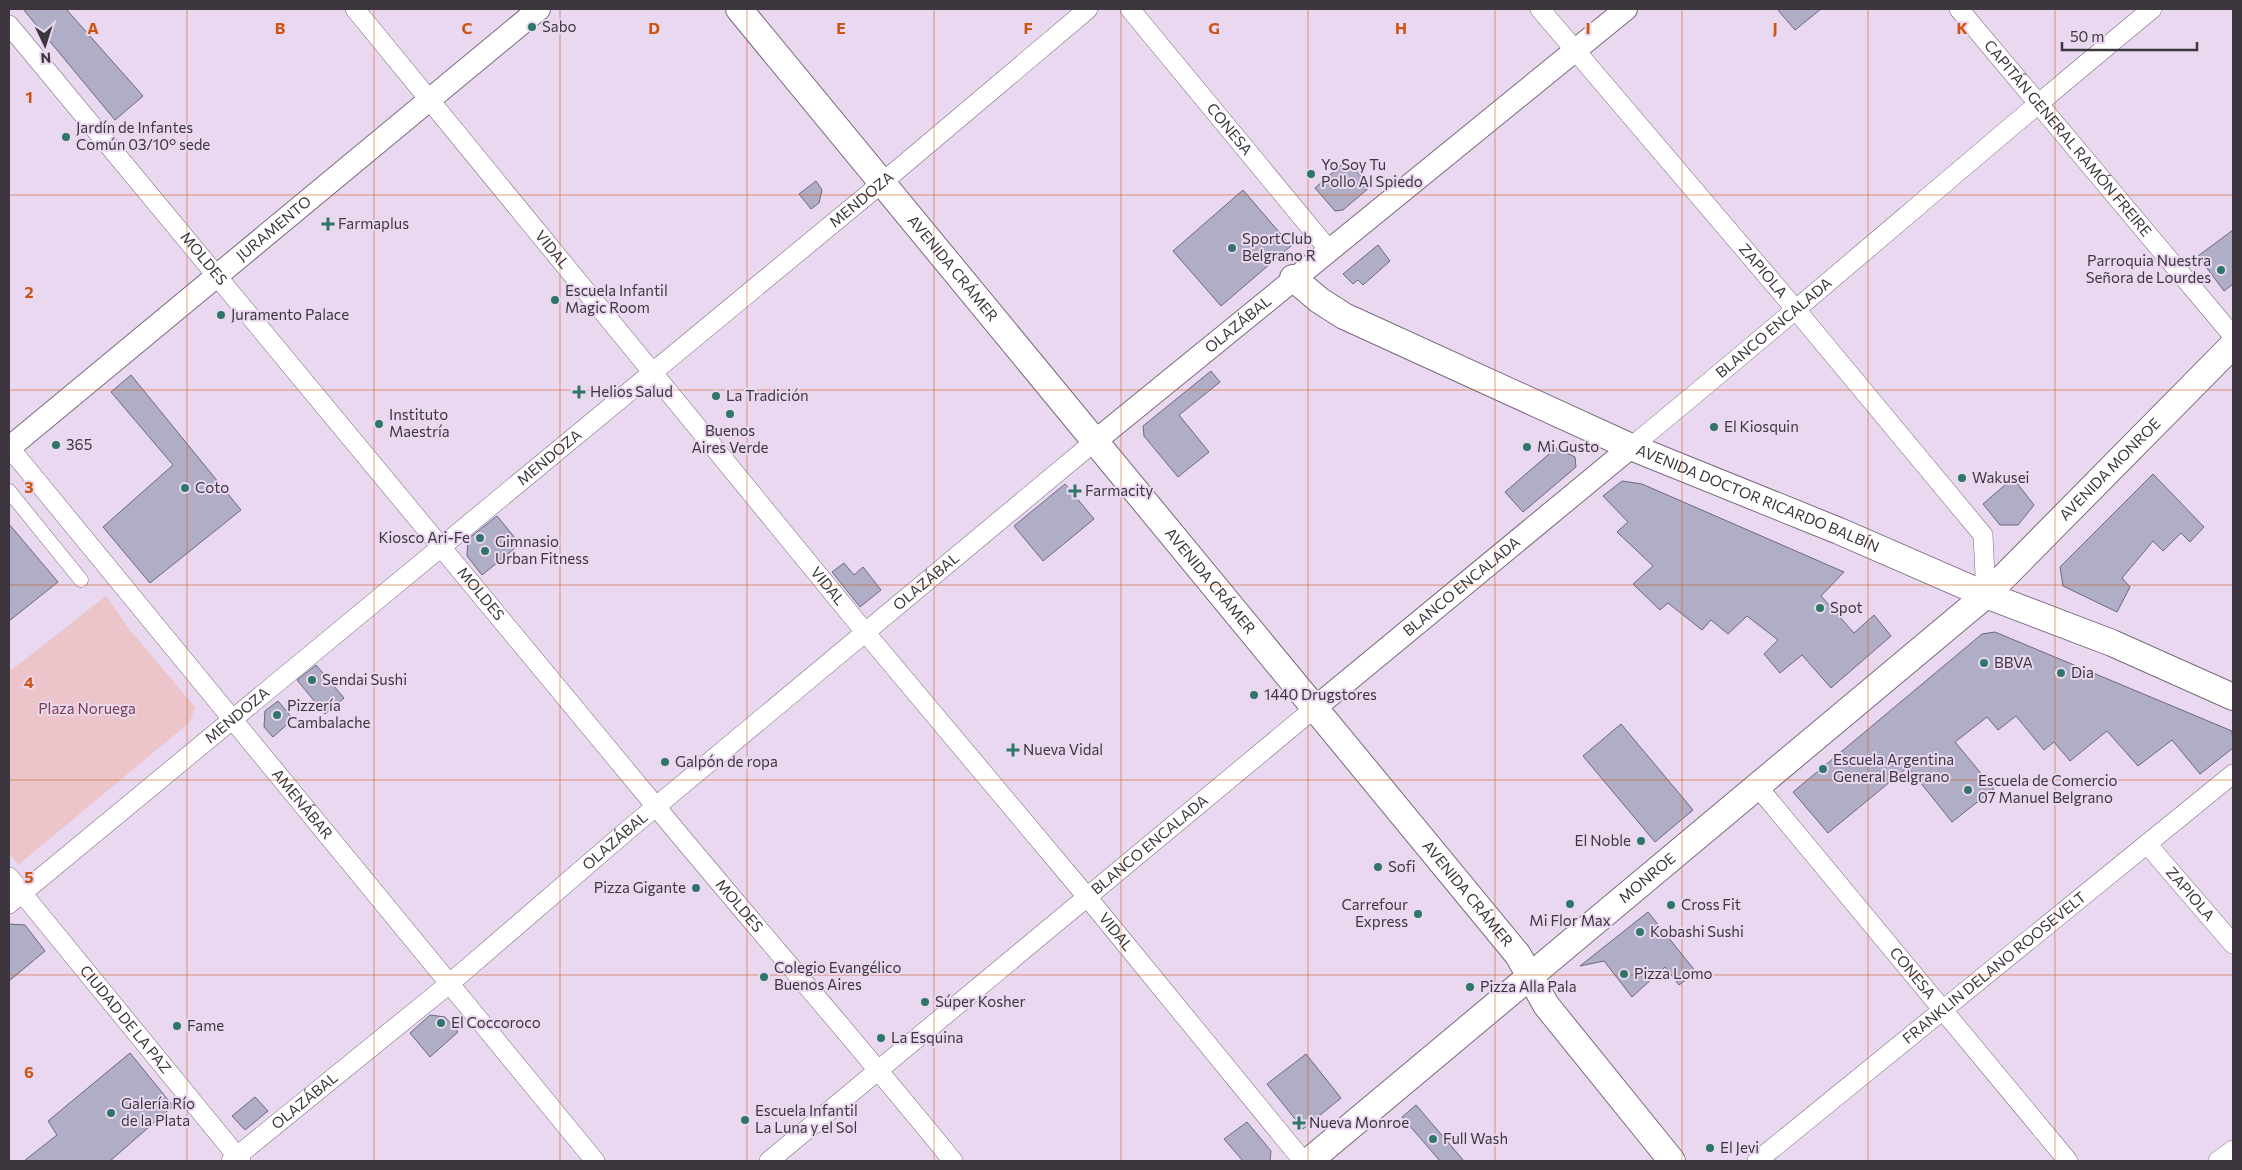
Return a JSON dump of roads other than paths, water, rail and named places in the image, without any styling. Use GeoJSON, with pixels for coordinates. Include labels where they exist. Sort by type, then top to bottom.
{"type":"FeatureCollection","features":[{"type":"Feature","properties":{"kind":"main road","name":"AVENIDA CRÁMER"},"geometry":{"type":"LineString","coordinates":[[739,9],[883,182],[1094,442],[1316,707],[1518,955],[1546,1005],[1672,1161]]}},
{"type":"Feature","properties":{"kind":"main road","name":"AVENIDA DOCTOR RICARDO BALBÍN"},"geometry":{"type":"LineString","coordinates":[[1293,278],[1319,300],[1344,316],[1631,447],[1821,524],[1986,595],[2112,643],[2233,697]]}},
{"type":"Feature","properties":{"kind":"main road","name":"AVENIDA MONROE"},"geometry":{"type":"LineString","coordinates":[[1986,595],[2233,345]]}},
{"type":"Feature","properties":{"kind":"main road","name":"MONROE"},"geometry":{"type":"LineString","coordinates":[[1309,1161],[1531,978],[1986,595]]}},
{"type":"Feature","properties":{"kind":"street","name":"VIDAL"},"geometry":{"type":"LineString","coordinates":[[355,9],[865,632],[1088,898],[1303,1161]]}},
{"type":"Feature","properties":{"kind":"street","name":"JURAMENTO"},"geometry":{"type":"LineString","coordinates":[[9,448],[539,9]]}},
{"type":"Feature","properties":{"kind":"street","name":"MENDOZA"},"geometry":{"type":"LineString","coordinates":[[15,898],[883,182],[1088,9]]}},
{"type":"Feature","properties":{"kind":"street","name":"CONESA"},"geometry":{"type":"LineString","coordinates":[[1130,9],[1329,250]]}},
{"type":"Feature","properties":{"kind":"street","name":"ZAPIOLA"},"geometry":{"type":"LineString","coordinates":[[1540,9],[1574,52],[1797,311],[1983,535],[1986,595]]}},
{"type":"Feature","properties":{"kind":"street","name":"OLAZÁBAL"},"geometry":{"type":"LineString","coordinates":[[236,1160],[449,984],[656,807],[1094,442],[1293,278],[1626,9]]}},
{"type":"Feature","properties":{"kind":"street","name":"CAPITÁN GENERAL RAMÓN FREIRE"},"geometry":{"type":"LineString","coordinates":[[1959,9],[2233,336]]}},
{"type":"Feature","properties":{"kind":"street","name":"BLANCO ENCALADA"},"geometry":{"type":"LineString","coordinates":[[769,1161],[1797,311],[2038,103],[2152,9]]}},
{"type":"Feature","properties":{"kind":"street","name":"MOLDES"},"geometry":{"type":"LineString","coordinates":[[9,25],[218,275],[656,807],[880,1070],[953,1161]]}},
{"type":"Feature","properties":{"kind":"street","name":"AMENÁBAR"},"geometry":{"type":"LineString","coordinates":[[9,448],[595,1161]]}},
{"type":"Feature","properties":{"kind":"street"},"geometry":{"type":"LineString","coordinates":[[9,491],[81,580]]}},
{"type":"Feature","properties":{"kind":"street","name":"FRANKLIN DELANO ROOSEVELT"},"geometry":{"type":"LineString","coordinates":[[1757,1161],[1943,1012],[2233,774]]}},
{"type":"Feature","properties":{"kind":"street","name":"CONESA"},"geometry":{"type":"LineString","coordinates":[[1758,786],[2068,1161]]}},
{"type":"Feature","properties":{"kind":"street","name":"ZAPIOLA"},"geometry":{"type":"LineString","coordinates":[[2148,844],[2233,944]]}},
{"type":"Feature","properties":{"kind":"street","name":"CIUDAD DE LA PAZ"},"geometry":{"type":"LineString","coordinates":[[9,877],[15,898],[236,1160]]}},
{"type":"Feature","properties":{"kind":"street"},"geometry":{"type":"LineString","coordinates":[[2218,1161],[2233,1150]]}},
{"type":"Feature","properties":{"kind":"place","name":"Sabo"},"geometry":{"type":"Point","coordinates":[532,27]}},
{"type":"Feature","properties":{"kind":"place","name":"Jardín de Infantes Común 03/10° sede"},"geometry":{"type":"Point","coordinates":[66,137]}},
{"type":"Feature","properties":{"kind":"place","name":"Yo Soy Tu Pollo Al Spiedo"},"geometry":{"type":"Point","coordinates":[1311,174]}},
{"type":"Feature","properties":{"kind":"place","name":"Farmaplus"},"geometry":{"type":"Point","coordinates":[328,224]}},
{"type":"Feature","properties":{"kind":"place","name":"SportClub Belgrano R"},"geometry":{"type":"Point","coordinates":[1232,248]}},
{"type":"Feature","properties":{"kind":"place","name":"Parroquia Nuestra Señora de Lourdes"},"geometry":{"type":"Point","coordinates":[2221,270]}},
{"type":"Feature","properties":{"kind":"place","name":"Escuela Infantil Magic Room"},"geometry":{"type":"Point","coordinates":[555,300]}},
{"type":"Feature","properties":{"kind":"place","name":"Juramento Palace"},"geometry":{"type":"Point","coordinates":[221,315]}},
{"type":"Feature","properties":{"kind":"place","name":"Helios Salud"},"geometry":{"type":"Point","coordinates":[579,392]}},
{"type":"Feature","properties":{"kind":"place","name":"La Tradición"},"geometry":{"type":"Point","coordinates":[716,396]}},
{"type":"Feature","properties":{"kind":"place","name":"Buenos Aires Verde"},"geometry":{"type":"Point","coordinates":[730,414]}},
{"type":"Feature","properties":{"kind":"place","name":"Instituto Maestría"},"geometry":{"type":"Point","coordinates":[379,424]}},
{"type":"Feature","properties":{"kind":"place","name":"El Kiosquin"},"geometry":{"type":"Point","coordinates":[1714,427]}},
{"type":"Feature","properties":{"kind":"place","name":"365"},"geometry":{"type":"Point","coordinates":[56,445]}},
{"type":"Feature","properties":{"kind":"place","name":"Mi Gusto"},"geometry":{"type":"Point","coordinates":[1527,447]}},
{"type":"Feature","properties":{"kind":"place","name":"Wakusei"},"geometry":{"type":"Point","coordinates":[1962,478]}},
{"type":"Feature","properties":{"kind":"place","name":"Coto"},"geometry":{"type":"Point","coordinates":[185,488]}},
{"type":"Feature","properties":{"kind":"place","name":"Farmacity"},"geometry":{"type":"Point","coordinates":[1075,491]}},
{"type":"Feature","properties":{"kind":"place","name":"Kiosco Ari-Fe"},"geometry":{"type":"Point","coordinates":[480,538]}},
{"type":"Feature","properties":{"kind":"place","name":"Gimnasio Urban Fitness"},"geometry":{"type":"Point","coordinates":[485,551]}},
{"type":"Feature","properties":{"kind":"place","name":"Spot"},"geometry":{"type":"Point","coordinates":[1820,608]}},
{"type":"Feature","properties":{"kind":"place","name":"BBVA"},"geometry":{"type":"Point","coordinates":[1984,663]}},
{"type":"Feature","properties":{"kind":"place","name":"Dia"},"geometry":{"type":"Point","coordinates":[2061,673]}},
{"type":"Feature","properties":{"kind":"place","name":"Sendai Sushi"},"geometry":{"type":"Point","coordinates":[312,680]}},
{"type":"Feature","properties":{"kind":"place","name":"1440 Drugstores"},"geometry":{"type":"Point","coordinates":[1254,695]}},
{"type":"Feature","properties":{"kind":"place","name":"Pizzería Cambalache"},"geometry":{"type":"Point","coordinates":[277,715]}},
{"type":"Feature","properties":{"kind":"place","name":"Nueva Vidal"},"geometry":{"type":"Point","coordinates":[1013,750]}},
{"type":"Feature","properties":{"kind":"place","name":"Galpón de ropa"},"geometry":{"type":"Point","coordinates":[665,762]}},
{"type":"Feature","properties":{"kind":"place","name":"Escuela Argentina General Belgrano"},"geometry":{"type":"Point","coordinates":[1823,769]}},
{"type":"Feature","properties":{"kind":"place","name":"Escuela de Comercio 07 Manuel Belgrano"},"geometry":{"type":"Point","coordinates":[1968,790]}},
{"type":"Feature","properties":{"kind":"place","name":"El Noble"},"geometry":{"type":"Point","coordinates":[1641,841]}},
{"type":"Feature","properties":{"kind":"place","name":"Sofi"},"geometry":{"type":"Point","coordinates":[1378,867]}},
{"type":"Feature","properties":{"kind":"place","name":"Pizza Gigante"},"geometry":{"type":"Point","coordinates":[696,888]}},
{"type":"Feature","properties":{"kind":"place","name":"Mi Flor Max"},"geometry":{"type":"Point","coordinates":[1570,904]}},
{"type":"Feature","properties":{"kind":"place","name":"Cross Fit"},"geometry":{"type":"Point","coordinates":[1671,905]}},
{"type":"Feature","properties":{"kind":"place","name":"Carrefour Express"},"geometry":{"type":"Point","coordinates":[1418,914]}},
{"type":"Feature","properties":{"kind":"place","name":"Kobashi Sushi"},"geometry":{"type":"Point","coordinates":[1640,932]}},
{"type":"Feature","properties":{"kind":"place","name":"Pizza Lomo"},"geometry":{"type":"Point","coordinates":[1624,974]}},
{"type":"Feature","properties":{"kind":"place","name":"Colegio Evangélico Buenos Aires"},"geometry":{"type":"Point","coordinates":[764,977]}},
{"type":"Feature","properties":{"kind":"place","name":"Pizza Alla Pala"},"geometry":{"type":"Point","coordinates":[1470,987]}},
{"type":"Feature","properties":{"kind":"place","name":"Súper Kosher"},"geometry":{"type":"Point","coordinates":[925,1002]}},
{"type":"Feature","properties":{"kind":"place","name":"El Coccoroco"},"geometry":{"type":"Point","coordinates":[441,1023]}},
{"type":"Feature","properties":{"kind":"place","name":"Fame"},"geometry":{"type":"Point","coordinates":[177,1026]}},
{"type":"Feature","properties":{"kind":"place","name":"La Esquina"},"geometry":{"type":"Point","coordinates":[881,1038]}},
{"type":"Feature","properties":{"kind":"place","name":"Galería Río de la Plata"},"geometry":{"type":"Point","coordinates":[111,1113]}},
{"type":"Feature","properties":{"kind":"place","name":"Escuela Infantil La Luna y el Sol"},"geometry":{"type":"Point","coordinates":[745,1120]}},
{"type":"Feature","properties":{"kind":"place","name":"Nueva Monroe"},"geometry":{"type":"Point","coordinates":[1299,1123]}},
{"type":"Feature","properties":{"kind":"place","name":"Full Wash"},"geometry":{"type":"Point","coordinates":[1433,1139]}},
{"type":"Feature","properties":{"kind":"place","name":"El Jevi"},"geometry":{"type":"Point","coordinates":[1710,1148]}},
{"type":"Feature","properties":{"kind":"park label","name":"Plaza Noruega"},"geometry":{"type":"Point","coordinates":[87,709]}}]}
